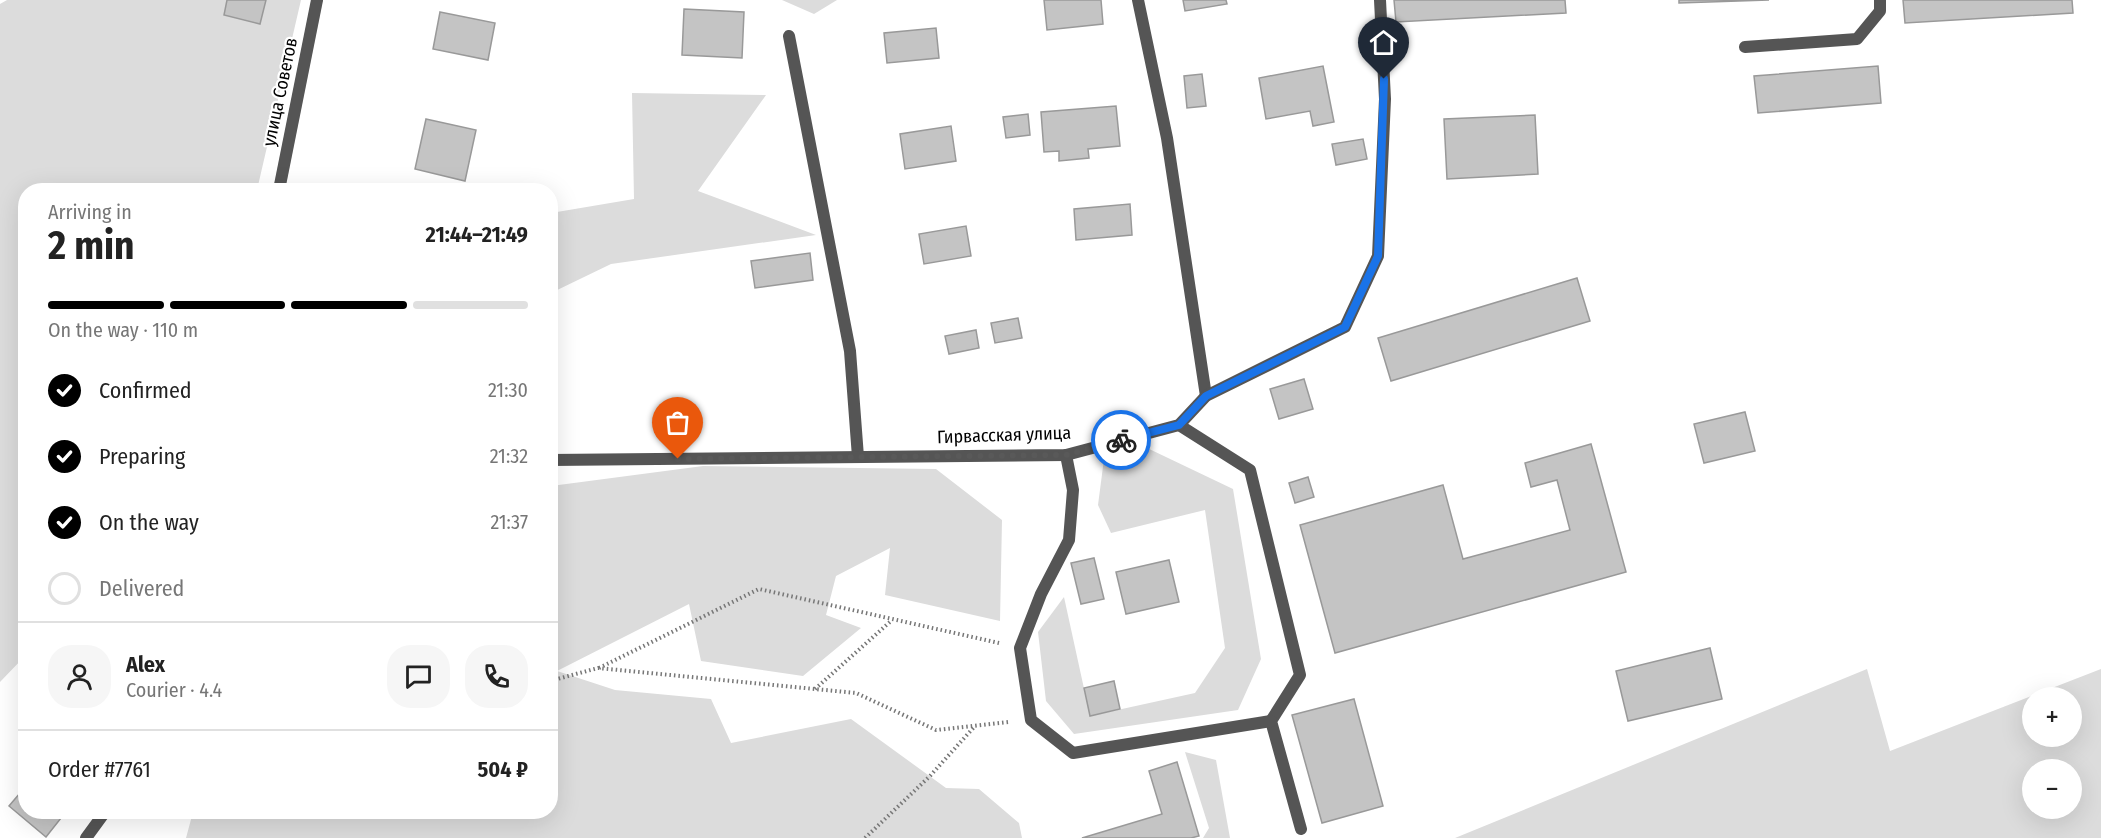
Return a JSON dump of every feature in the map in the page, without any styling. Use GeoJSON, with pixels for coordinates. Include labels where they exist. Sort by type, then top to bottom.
{"type":"FeatureCollection","features":[{"type":"Feature","properties":{"kind":"street","name":"улица Советов"},"geometry":{"type":"LineString","coordinates":[[280,183],[318,0]]}},
{"type":"Feature","properties":{"kind":"street"},"geometry":{"type":"LineString","coordinates":[[1138,0],[1167,138],[1206,396]]}},
{"type":"Feature","properties":{"kind":"street"},"geometry":{"type":"LineString","coordinates":[[1301,829],[1271,721],[1300,675],[1250,470],[1179,425],[1206,396],[1345,327],[1378,256],[1384,99],[1380,0]]}},
{"type":"Feature","properties":{"kind":"street"},"geometry":{"type":"LineString","coordinates":[[1745,47],[1857,39],[1880,11],[1880,0]]}},
{"type":"Feature","properties":{"kind":"street"},"geometry":{"type":"LineString","coordinates":[[789,36],[850,351],[858,457]]}},
{"type":"Feature","properties":{"kind":"street","name":"Гирвасская улица"},"geometry":{"type":"LineString","coordinates":[[558,460],[1066,455],[1179,425]]}},
{"type":"Feature","properties":{"kind":"street"},"geometry":{"type":"LineString","coordinates":[[1066,455],[1072,490],[1069,540],[1041,594],[1020,648],[1031,720],[1073,753],[1271,721]]}},
{"type":"Feature","properties":{"kind":"street"},"geometry":{"type":"LineString","coordinates":[[86,838],[100,819]]}},
{"type":"Feature","properties":{"kind":"path"},"geometry":{"type":"LineString","coordinates":[[558,679],[598,668],[759,589],[1020,648]]}},
{"type":"Feature","properties":{"kind":"path"},"geometry":{"type":"LineString","coordinates":[[815,689],[893,619]]}},
{"type":"Feature","properties":{"kind":"path"},"geometry":{"type":"LineString","coordinates":[[598,668],[856,693],[936,730],[1031,720]]}},
{"type":"Feature","properties":{"kind":"path"},"geometry":{"type":"LineString","coordinates":[[865,838],[930,776],[975,726]]}},
{"type":"Feature","properties":{"kind":"shaded area"},"geometry":{"type":"Polygon","coordinates":[[[7,0],[301,0],[259,183],[18,183],[18,663],[0,682],[0,4],[7,0]]]}},
{"type":"Feature","properties":{"kind":"shaded area"},"geometry":{"type":"Polygon","coordinates":[[[782,0],[837,0],[814,14],[782,0]]]}},
{"type":"Feature","properties":{"kind":"shaded area"},"geometry":{"type":"Polygon","coordinates":[[[632,93],[766,95],[698,191],[816,235],[611,264],[558,290],[558,212],[634,199],[632,93]]]}},
{"type":"Feature","properties":{"kind":"shaded area"},"geometry":{"type":"Polygon","coordinates":[[[1145,447],[1233,489],[1261,659],[1238,710],[1074,734],[1046,701],[1038,632],[1064,597],[1090,716],[1195,693],[1225,648],[1205,510],[1111,533],[1098,505],[1104,459],[1145,447]]]}},
{"type":"Feature","properties":{"kind":"shaded area"},"geometry":{"type":"Polygon","coordinates":[[[703,466],[936,469],[1002,520],[1000,621],[885,595],[890,548],[836,576],[826,615],[861,628],[803,676],[701,661],[689,604],[558,670],[558,485],[703,466]]]}},
{"type":"Feature","properties":{"kind":"shaded area"},"geometry":{"type":"Polygon","coordinates":[[[1867,669],[1890,751],[2022,700],[2022,747],[2082,747],[2082,687],[2055,687],[2101,669],[2101,838],[1455,838],[1867,669]]]}},
{"type":"Feature","properties":{"kind":"shaded area"},"geometry":{"type":"Polygon","coordinates":[[[558,671],[615,690],[711,699],[731,743],[851,719],[946,788],[979,789],[1019,823],[1022,838],[186,838],[191,819],[558,819],[558,671]]]}},
{"type":"Feature","properties":{"kind":"shaded area"},"geometry":{"type":"Polygon","coordinates":[[[1185,752],[1216,760],[1230,838],[1203,838],[1209,828],[1185,752]]]}},
{"type":"Feature","properties":{"kind":"building"},"geometry":{"type":"Polygon","coordinates":[[[227,0],[266,0],[260,24],[224,15],[227,0]]]}},
{"type":"Feature","properties":{"kind":"building"},"geometry":{"type":"Polygon","coordinates":[[[1044,0],[1101,0],[1103,24],[1047,30],[1044,0]]]}},
{"type":"Feature","properties":{"kind":"building"},"geometry":{"type":"Polygon","coordinates":[[[1183,0],[1226,0],[1227,4],[1185,11],[1183,0]]]}},
{"type":"Feature","properties":{"kind":"building"},"geometry":{"type":"Polygon","coordinates":[[[1394,0],[1565,0],[1566,13],[1396,22],[1394,0]]]}},
{"type":"Feature","properties":{"kind":"building"},"geometry":{"type":"Polygon","coordinates":[[[1679,0],[1769,0],[1679,3],[1679,0]]]}},
{"type":"Feature","properties":{"kind":"building"},"geometry":{"type":"Polygon","coordinates":[[[1903,0],[2072,0],[2073,13],[1905,23],[1903,0]]]}},
{"type":"Feature","properties":{"kind":"building"},"geometry":{"type":"Polygon","coordinates":[[[684,9],[744,12],[742,58],[682,55],[684,9]]]}},
{"type":"Feature","properties":{"kind":"building"},"geometry":{"type":"Polygon","coordinates":[[[440,12],[495,23],[488,60],[433,49],[440,12]]]}},
{"type":"Feature","properties":{"kind":"building"},"geometry":{"type":"Polygon","coordinates":[[[936,28],[939,58],[887,63],[884,33],[936,28]]]}},
{"type":"Feature","properties":{"kind":"building"},"geometry":{"type":"Polygon","coordinates":[[[1323,66],[1334,122],[1313,126],[1310,111],[1266,119],[1259,78],[1323,66]]]}},
{"type":"Feature","properties":{"kind":"building"},"geometry":{"type":"Polygon","coordinates":[[[1878,66],[1881,103],[1758,113],[1754,76],[1878,66]]]}},
{"type":"Feature","properties":{"kind":"building"},"geometry":{"type":"Polygon","coordinates":[[[1202,74],[1206,106],[1187,108],[1184,76],[1202,74]]]}},
{"type":"Feature","properties":{"kind":"building"},"geometry":{"type":"Polygon","coordinates":[[[1116,106],[1120,146],[1088,149],[1089,158],[1059,161],[1059,151],[1044,152],[1041,112],[1116,106]]]}},
{"type":"Feature","properties":{"kind":"building"},"geometry":{"type":"Polygon","coordinates":[[[1028,114],[1030,135],[1006,138],[1003,117],[1028,114]]]}},
{"type":"Feature","properties":{"kind":"building"},"geometry":{"type":"Polygon","coordinates":[[[1535,115],[1538,174],[1447,179],[1444,119],[1535,115]]]}},
{"type":"Feature","properties":{"kind":"building"},"geometry":{"type":"Polygon","coordinates":[[[426,119],[476,130],[465,181],[415,169],[426,119]]]}},
{"type":"Feature","properties":{"kind":"building"},"geometry":{"type":"Polygon","coordinates":[[[951,126],[956,161],[905,169],[900,134],[951,126]]]}},
{"type":"Feature","properties":{"kind":"building"},"geometry":{"type":"Polygon","coordinates":[[[1363,139],[1367,159],[1336,165],[1332,144],[1363,139]]]}},
{"type":"Feature","properties":{"kind":"building"},"geometry":{"type":"Polygon","coordinates":[[[1130,204],[1132,235],[1076,240],[1074,209],[1130,204]]]}},
{"type":"Feature","properties":{"kind":"building"},"geometry":{"type":"Polygon","coordinates":[[[966,226],[971,256],[924,264],[919,234],[966,226]]]}},
{"type":"Feature","properties":{"kind":"building"},"geometry":{"type":"Polygon","coordinates":[[[810,253],[813,280],[755,288],[751,261],[810,253]]]}},
{"type":"Feature","properties":{"kind":"building"},"geometry":{"type":"Polygon","coordinates":[[[1577,278],[1590,321],[1391,381],[1378,338],[1577,278]]]}},
{"type":"Feature","properties":{"kind":"building"},"geometry":{"type":"Polygon","coordinates":[[[1018,318],[1022,338],[995,343],[991,323],[1018,318]]]}},
{"type":"Feature","properties":{"kind":"building"},"geometry":{"type":"Polygon","coordinates":[[[976,330],[979,348],[949,354],[945,336],[976,330]]]}},
{"type":"Feature","properties":{"kind":"building"},"geometry":{"type":"Polygon","coordinates":[[[1304,379],[1313,409],[1279,419],[1270,389],[1304,379]]]}},
{"type":"Feature","properties":{"kind":"building"},"geometry":{"type":"Polygon","coordinates":[[[1745,412],[1755,451],[1704,463],[1694,424],[1745,412]]]}},
{"type":"Feature","properties":{"kind":"building"},"geometry":{"type":"Polygon","coordinates":[[[1591,444],[1626,572],[1335,653],[1300,525],[1443,485],[1463,559],[1570,530],[1557,480],[1531,487],[1525,463],[1591,444]]]}},
{"type":"Feature","properties":{"kind":"building"},"geometry":{"type":"Polygon","coordinates":[[[1308,477],[1314,497],[1295,503],[1289,483],[1308,477]]]}},
{"type":"Feature","properties":{"kind":"building"},"geometry":{"type":"Polygon","coordinates":[[[1094,558],[1104,599],[1081,604],[1071,563],[1094,558]]]}},
{"type":"Feature","properties":{"kind":"building"},"geometry":{"type":"Polygon","coordinates":[[[1169,560],[1179,602],[1126,614],[1116,572],[1169,560]]]}},
{"type":"Feature","properties":{"kind":"building"},"geometry":{"type":"Polygon","coordinates":[[[1710,648],[1722,699],[1628,721],[1616,671],[1710,648]]]}},
{"type":"Feature","properties":{"kind":"building"},"geometry":{"type":"Polygon","coordinates":[[[1114,681],[1120,709],[1090,716],[1084,688],[1114,681]]]}},
{"type":"Feature","properties":{"kind":"building"},"geometry":{"type":"Polygon","coordinates":[[[1354,699],[1383,806],[1322,823],[1292,715],[1354,699]]]}},
{"type":"Feature","properties":{"kind":"building"},"geometry":{"type":"Polygon","coordinates":[[[1177,762],[1199,836],[1191,838],[1082,838],[1162,814],[1149,771],[1177,762]]]}},
{"type":"Feature","properties":{"kind":"building"},"geometry":{"type":"Polygon","coordinates":[[[18,795],[18,814],[9,806],[18,795]]]}},
{"type":"Feature","properties":{"kind":"building"},"geometry":{"type":"Polygon","coordinates":[[[25,819],[60,819],[46,837],[25,819]]]}},
{"type":"Feature","properties":{"kind":"way so far"},"geometry":{"type":"LineString","coordinates":[[678,459],[1066,455],[1121,440]]}},
{"type":"Feature","properties":{"kind":"route"},"geometry":{"type":"LineString","coordinates":[[1121,440],[1179,425],[1206,396],[1345,327],[1378,256],[1384,79]]}}]}
